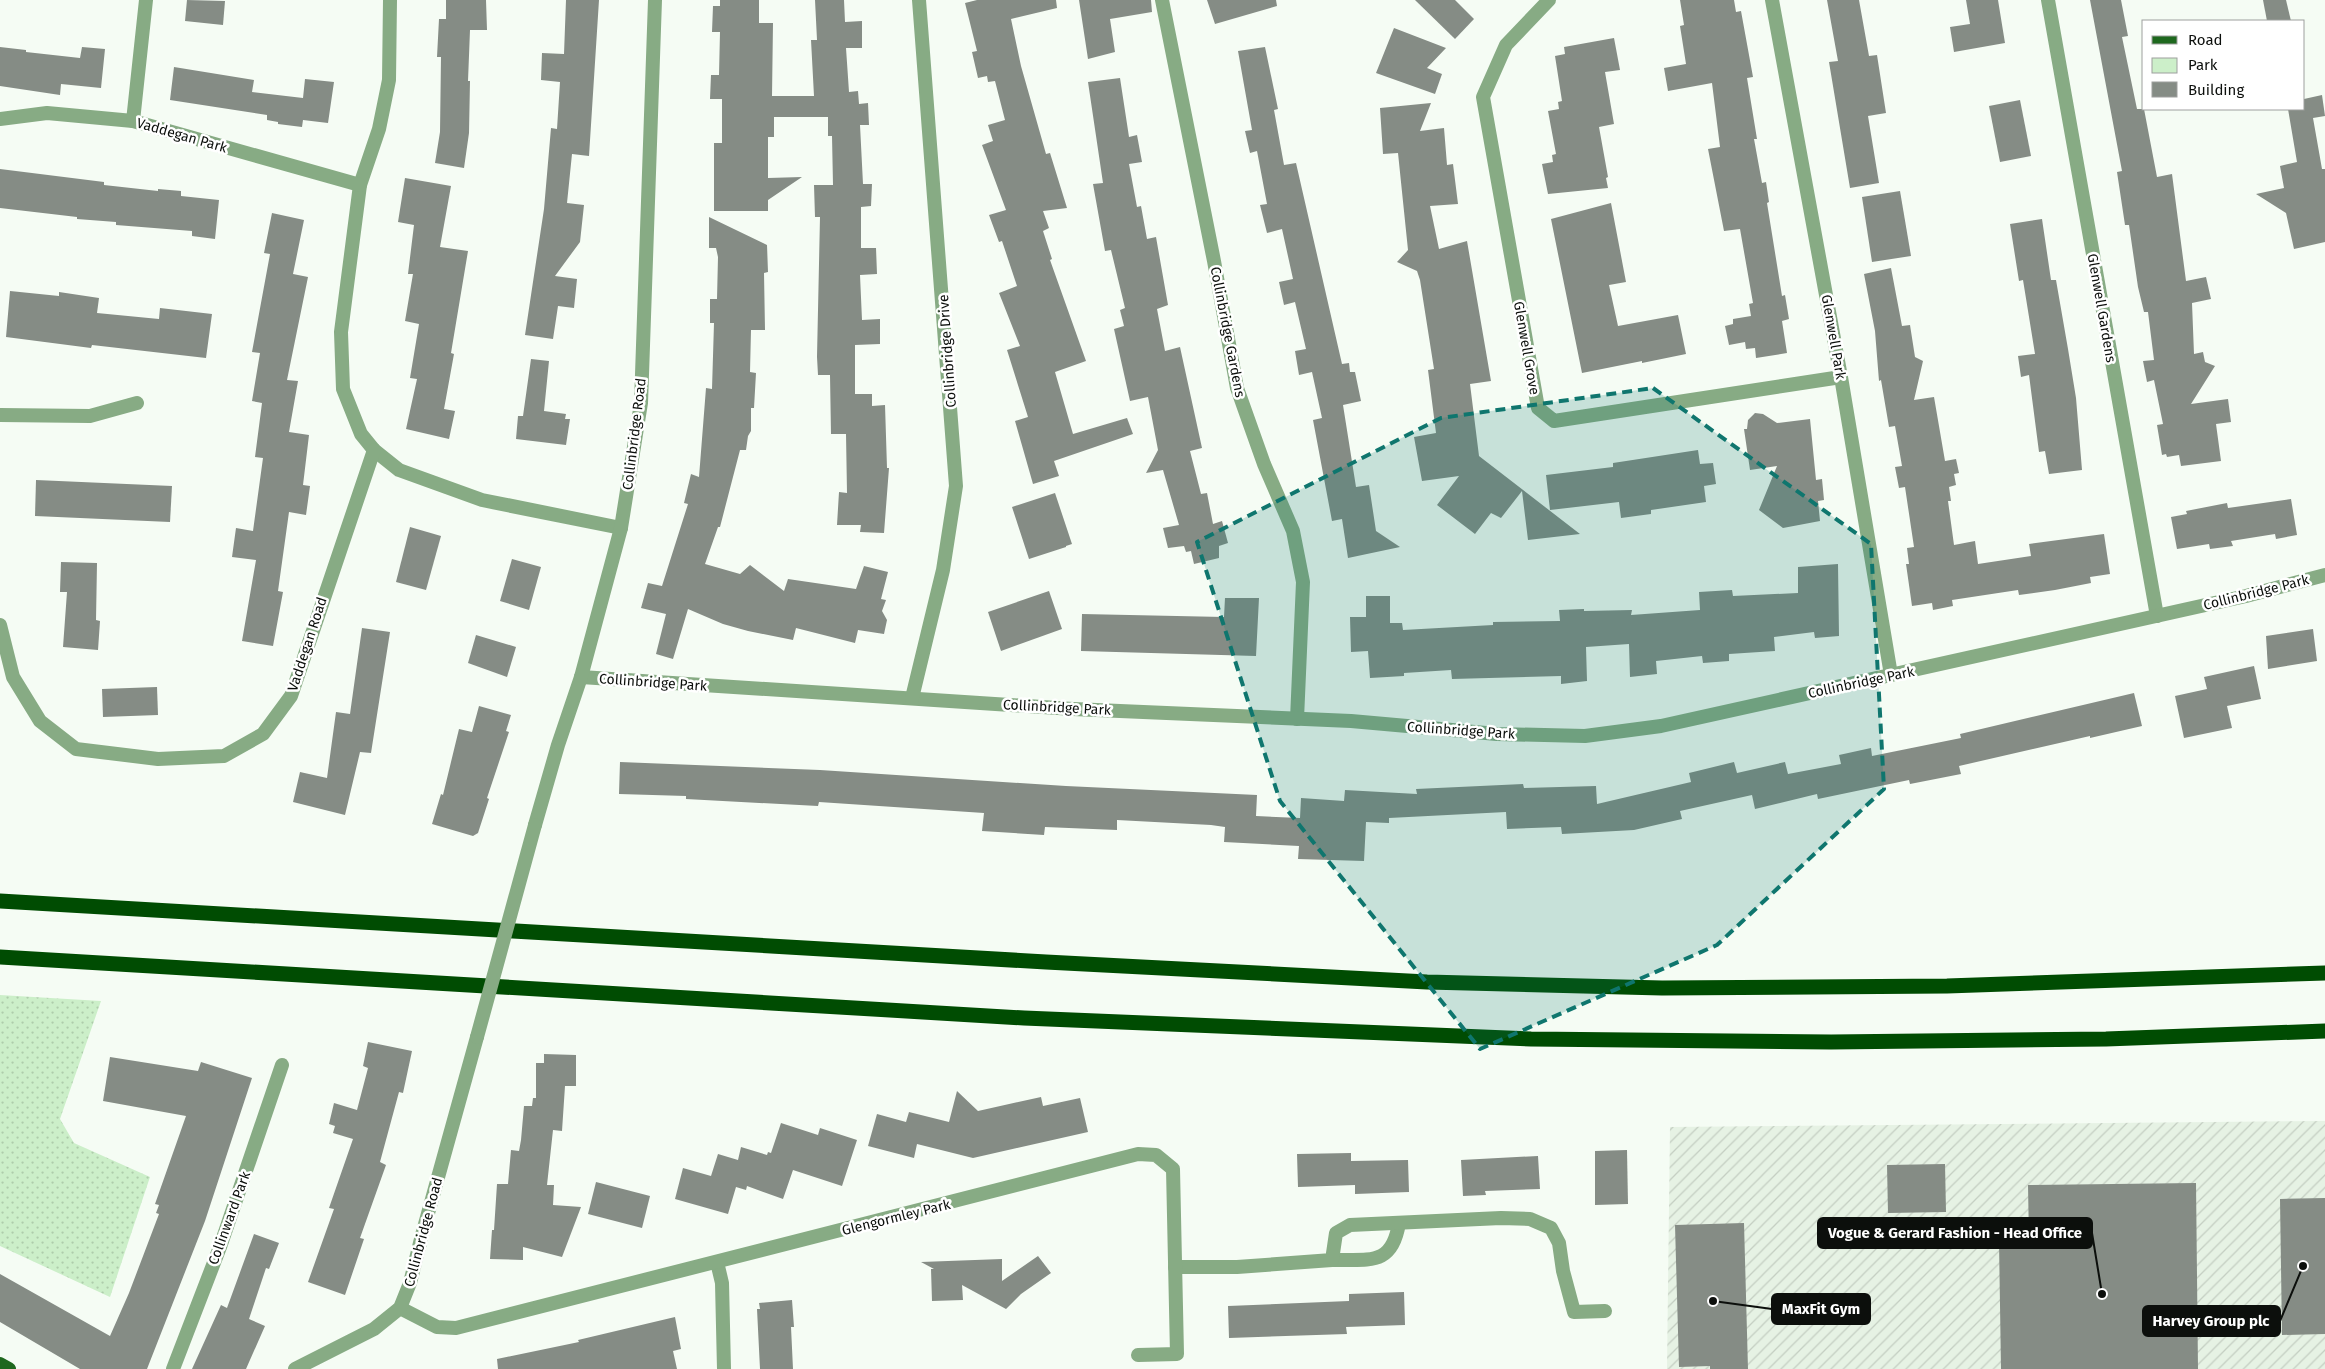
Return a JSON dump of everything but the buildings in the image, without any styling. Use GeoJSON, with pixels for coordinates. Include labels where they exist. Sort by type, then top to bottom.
{"type":"FeatureCollection","features":[{"type":"Feature","properties":{"kind":"highway"},"geometry":{"type":"LineString","coordinates":[[0,900],[1046,962],[1427,982],[1662,988],[1947,986],[2325,974]]}},
{"type":"Feature","properties":{"kind":"highway"},"geometry":{"type":"LineString","coordinates":[[0,957],[1024,1018],[1531,1039],[1831,1042],[2106,1039],[2325,1031]]}},
{"type":"Feature","properties":{"kind":"main road"},"geometry":{"type":"LineString","coordinates":[[0,1364],[9,1369]]}},
{"type":"Feature","properties":{"kind":"street"},"geometry":{"type":"LineString","coordinates":[[134,121],[146,0]]}},
{"type":"Feature","properties":{"kind":"street"},"geometry":{"type":"LineString","coordinates":[[390,0],[389,80],[379,129],[360,185],[340,332],[343,389],[361,434],[374,450],[399,470],[482,500],[621,528]]}},
{"type":"Feature","properties":{"kind":"street","name":"Collinbridge Road"},"geometry":{"type":"LineString","coordinates":[[294,1369],[374,1329],[400,1308],[410,1283],[558,745],[582,677],[621,528],[641,403],[655,0]]}},
{"type":"Feature","properties":{"kind":"street","name":"Collinbridge Drive"},"geometry":{"type":"LineString","coordinates":[[912,698],[943,570],[956,486],[919,0]]}},
{"type":"Feature","properties":{"kind":"street","name":"Collinbridge Gardens"},"geometry":{"type":"LineString","coordinates":[[1162,0],[1214,260],[1237,388],[1264,464],[1294,531],[1302,582],[1297,719]]}},
{"type":"Feature","properties":{"kind":"street","name":"Glenwell Grove"},"geometry":{"type":"LineString","coordinates":[[1548,0],[1506,45],[1483,97],[1538,408],[1554,421],[1841,377]]}},
{"type":"Feature","properties":{"kind":"street","name":"Glenwell Park"},"geometry":{"type":"LineString","coordinates":[[1772,0],[1841,377],[1891,675]]}},
{"type":"Feature","properties":{"kind":"street","name":"Glenwell Gardens"},"geometry":{"type":"LineString","coordinates":[[2048,0],[2157,616]]}},
{"type":"Feature","properties":{"kind":"street","name":"Vaddegan Park"},"geometry":{"type":"LineString","coordinates":[[0,118],[48,114],[134,121],[360,185]]}},
{"type":"Feature","properties":{"kind":"street"},"geometry":{"type":"LineString","coordinates":[[0,415],[90,416],[137,403]]}},
{"type":"Feature","properties":{"kind":"street","name":"Vaddegan Road"},"geometry":{"type":"LineString","coordinates":[[0,625],[13,677],[40,720],[76,749],[158,759],[224,756],[263,734],[291,696],[374,450]]}},
{"type":"Feature","properties":{"kind":"street","name":"Collinbridge Park"},"geometry":{"type":"LineString","coordinates":[[582,677],[1073,709],[1350,721],[1497,734],[1585,736],[1661,726],[2246,596],[2325,575]]}},
{"type":"Feature","properties":{"kind":"street","name":"Collinward Park"},"geometry":{"type":"LineString","coordinates":[[173,1369],[220,1247],[282,1065]]}},
{"type":"Feature","properties":{"kind":"street","name":"Glengormley Park"},"geometry":{"type":"LineString","coordinates":[[400,1308],[437,1327],[456,1328],[1138,1154],[1156,1155],[1173,1169],[1177,1354],[1138,1355]]}},
{"type":"Feature","properties":{"kind":"street"},"geometry":{"type":"LineString","coordinates":[[1332,1260],[1336,1233],[1350,1225],[1501,1218],[1530,1219],[1551,1228],[1559,1243],[1563,1271],[1574,1312],[1605,1311]]}},
{"type":"Feature","properties":{"kind":"street"},"geometry":{"type":"LineString","coordinates":[[1175,1267],[1237,1266],[1370,1259],[1388,1253],[1396,1241],[1399,1223]]}},
{"type":"Feature","properties":{"kind":"street"},"geometry":{"type":"LineString","coordinates":[[717,1262],[722,1283],[724,1369]]}},
{"type":"Feature","properties":{"kind":"highlighted area"},"geometry":{"type":"Polygon","coordinates":[[[1653,388],[1871,544],[1884,789],[1717,945],[1480,1049],[1280,801],[1197,542],[1441,418],[1653,388]]]}},
{"type":"Feature","properties":{"kind":"shaded area"},"geometry":{"type":"Polygon","coordinates":[[[2325,1121],[2325,1369],[1667,1369],[1670,1127],[2325,1121]]]}},
{"type":"Feature","properties":{"kind":"green space"},"geometry":{"type":"Polygon","coordinates":[[[0,995],[101,1001],[60,1119],[74,1143],[150,1177],[110,1297],[0,1246],[0,995]]]}},
{"type":"Feature","properties":{"kind":"place","name":"Harvey Group plc"},"geometry":{"type":"Point","coordinates":[2303,1266]}},
{"type":"Feature","properties":{"kind":"place","name":"Vogue & Gerard Fashion - Head Office"},"geometry":{"type":"Point","coordinates":[2102,1294]}},
{"type":"Feature","properties":{"kind":"place","name":"MaxFit Gym"},"geometry":{"type":"Point","coordinates":[1713,1301]}}]}
